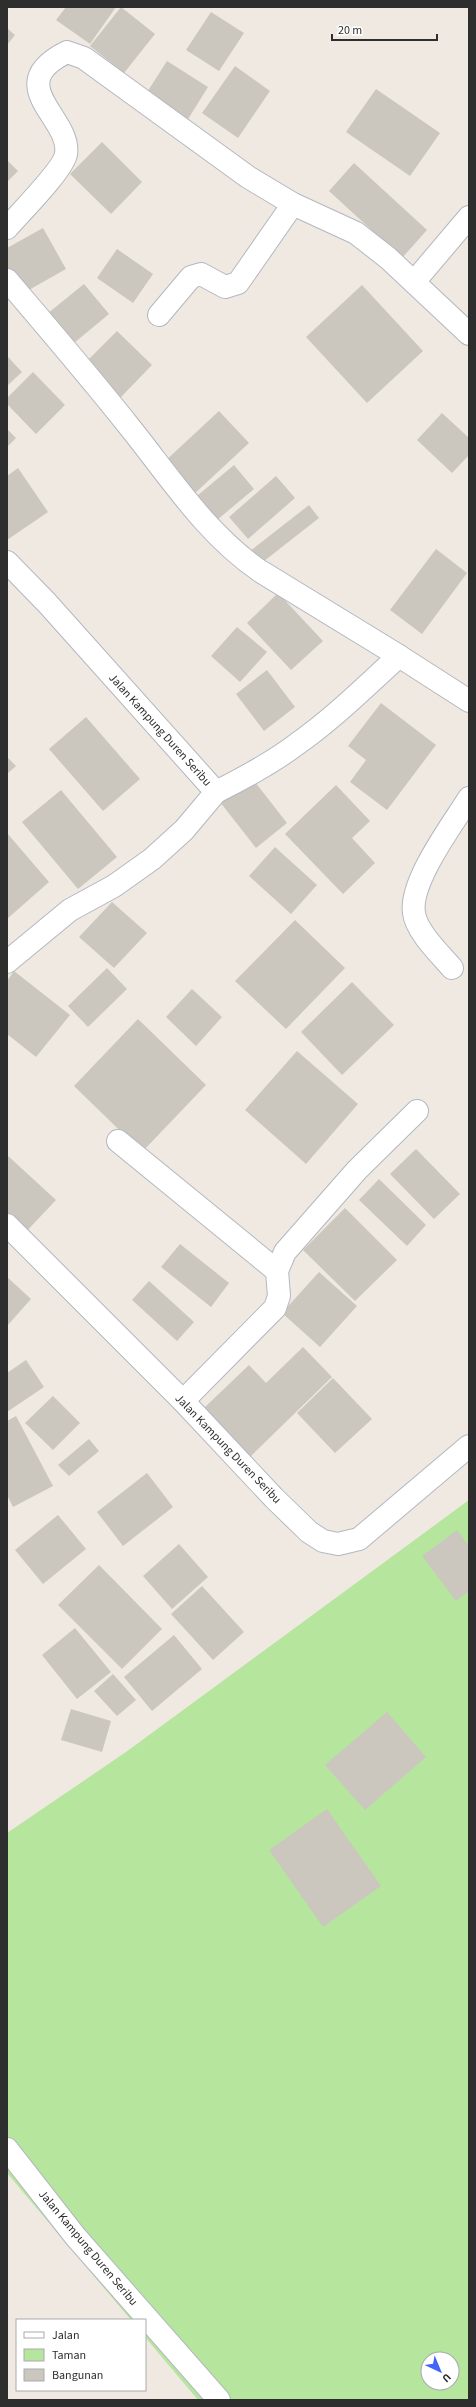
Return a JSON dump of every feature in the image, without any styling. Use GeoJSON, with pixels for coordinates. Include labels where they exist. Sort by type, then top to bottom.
{"type":"FeatureCollection","features":[{"type":"Feature","properties":{"kind":"street"},"geometry":{"type":"LineString","coordinates":[[7,228],[59,169],[66,155],[65,142],[38,92],[40,76],[44,70],[52,60],[67,52],[84,58],[248,177],[293,204],[356,233],[414,282],[469,334]]}},
{"type":"Feature","properties":{"kind":"street"},"geometry":{"type":"LineString","coordinates":[[159,314],[191,277],[201,274],[225,287],[238,283],[293,204]]}},
{"type":"Feature","properties":{"kind":"street"},"geometry":{"type":"LineString","coordinates":[[414,282],[469,217]]}},
{"type":"Feature","properties":{"kind":"street"},"geometry":{"type":"LineString","coordinates":[[7,280],[128,424],[214,533],[240,557],[260,571],[399,656],[469,701]]}},
{"type":"Feature","properties":{"kind":"street","name":"Jalan Kampung Duren Seribu"},"geometry":{"type":"LineString","coordinates":[[7,562],[46,603],[216,792],[265,766],[298,744],[336,714],[399,656]]}},
{"type":"Feature","properties":{"kind":"street"},"geometry":{"type":"LineString","coordinates":[[7,962],[70,910],[114,886],[152,859],[184,830],[216,792]]}},
{"type":"Feature","properties":{"kind":"street"},"geometry":{"type":"LineString","coordinates":[[452,968],[425,936],[414,913],[414,896],[426,868],[469,798]]}},
{"type":"Feature","properties":{"kind":"street"},"geometry":{"type":"LineString","coordinates":[[183,1401],[275,1308],[279,1296],[277,1271],[285,1252],[357,1170],[417,1111]]}},
{"type":"Feature","properties":{"kind":"street"},"geometry":{"type":"LineString","coordinates":[[118,1141],[277,1271]]}},
{"type":"Feature","properties":{"kind":"street","name":"Jalan Kampung Duren Seribu"},"geometry":{"type":"LineString","coordinates":[[7,1225],[81,1302],[183,1401],[274,1498],[309,1532],[323,1540],[338,1544],[359,1539],[469,1446]]}},
{"type":"Feature","properties":{"kind":"street","name":"Jalan Kampung Duren Seribu"},"geometry":{"type":"LineString","coordinates":[[7,2149],[75,2236],[219,2400]]}},
{"type":"Feature","properties":{"kind":"green space"},"geometry":{"type":"Polygon","coordinates":[[[469,1500],[469,2400],[198,2400],[146,2338],[146,2319],[130,2319],[7,2173],[7,1833],[126,1752],[469,1500]]]}},
{"type":"Feature","properties":{"kind":"building"},"geometry":{"type":"Polygon","coordinates":[[[66,7],[116,7],[90,44],[56,20],[66,7]]]}},
{"type":"Feature","properties":{"kind":"building"},"geometry":{"type":"Polygon","coordinates":[[[121,7],[155,34],[124,73],[90,46],[121,7]]]}},
{"type":"Feature","properties":{"kind":"building"},"geometry":{"type":"Polygon","coordinates":[[[211,12],[244,33],[219,71],[186,50],[211,12]]]}},
{"type":"Feature","properties":{"kind":"building"},"geometry":{"type":"Polygon","coordinates":[[[7,28],[15,35],[7,45],[7,28]]]}},
{"type":"Feature","properties":{"kind":"building"},"geometry":{"type":"Polygon","coordinates":[[[167,61],[208,87],[185,124],[144,97],[167,61]]]}},
{"type":"Feature","properties":{"kind":"building"},"geometry":{"type":"Polygon","coordinates":[[[235,66],[270,91],[238,138],[202,113],[235,66]]]}},
{"type":"Feature","properties":{"kind":"building"},"geometry":{"type":"Polygon","coordinates":[[[376,89],[440,133],[410,176],[346,132],[376,89]]]}},
{"type":"Feature","properties":{"kind":"building"},"geometry":{"type":"Polygon","coordinates":[[[102,142],[142,182],[111,214],[70,174],[102,142]]]}},
{"type":"Feature","properties":{"kind":"building"},"geometry":{"type":"Polygon","coordinates":[[[7,160],[18,171],[7,182],[7,160]]]}},
{"type":"Feature","properties":{"kind":"building"},"geometry":{"type":"Polygon","coordinates":[[[354,163],[427,230],[402,258],[329,191],[354,163]]]}},
{"type":"Feature","properties":{"kind":"building"},"geometry":{"type":"Polygon","coordinates":[[[43,228],[66,269],[20,295],[7,271],[7,248],[43,228]]]}},
{"type":"Feature","properties":{"kind":"building"},"geometry":{"type":"Polygon","coordinates":[[[117,249],[153,274],[133,303],[97,278],[117,249]]]}},
{"type":"Feature","properties":{"kind":"building"},"geometry":{"type":"Polygon","coordinates":[[[84,284],[109,314],[68,348],[42,318],[84,284]]]}},
{"type":"Feature","properties":{"kind":"building"},"geometry":{"type":"Polygon","coordinates":[[[362,285],[423,351],[367,403],[306,337],[362,285]]]}},
{"type":"Feature","properties":{"kind":"building"},"geometry":{"type":"Polygon","coordinates":[[[117,331],[152,365],[120,398],[85,363],[117,331]]]}},
{"type":"Feature","properties":{"kind":"building"},"geometry":{"type":"Polygon","coordinates":[[[7,356],[22,372],[7,386],[7,356]]]}},
{"type":"Feature","properties":{"kind":"building"},"geometry":{"type":"Polygon","coordinates":[[[33,372],[65,405],[36,434],[7,404],[7,398],[33,372]]]}},
{"type":"Feature","properties":{"kind":"building"},"geometry":{"type":"Polygon","coordinates":[[[219,411],[249,443],[193,495],[163,463],[219,411]]]}},
{"type":"Feature","properties":{"kind":"building"},"geometry":{"type":"Polygon","coordinates":[[[442,413],[469,438],[469,455],[452,473],[417,440],[442,413]]]}},
{"type":"Feature","properties":{"kind":"building"},"geometry":{"type":"Polygon","coordinates":[[[7,429],[16,438],[7,447],[7,429]]]}},
{"type":"Feature","properties":{"kind":"building"},"geometry":{"type":"Polygon","coordinates":[[[234,465],[254,489],[217,520],[197,496],[234,465]]]}},
{"type":"Feature","properties":{"kind":"building"},"geometry":{"type":"Polygon","coordinates":[[[18,468],[48,512],[7,540],[7,476],[18,468]]]}},
{"type":"Feature","properties":{"kind":"building"},"geometry":{"type":"Polygon","coordinates":[[[276,476],[295,498],[248,539],[229,517],[276,476]]]}},
{"type":"Feature","properties":{"kind":"building"},"geometry":{"type":"Polygon","coordinates":[[[309,505],[319,518],[259,565],[249,552],[309,505]]]}},
{"type":"Feature","properties":{"kind":"building"},"geometry":{"type":"Polygon","coordinates":[[[436,549],[467,573],[422,634],[390,610],[436,549]]]}},
{"type":"Feature","properties":{"kind":"building"},"geometry":{"type":"Polygon","coordinates":[[[278,593],[323,641],[291,670],[247,623],[278,593]]]}},
{"type":"Feature","properties":{"kind":"building"},"geometry":{"type":"Polygon","coordinates":[[[237,627],[267,652],[240,682],[211,656],[237,627]]]}},
{"type":"Feature","properties":{"kind":"building"},"geometry":{"type":"Polygon","coordinates":[[[267,670],[295,707],[264,731],[236,694],[267,670]]]}},
{"type":"Feature","properties":{"kind":"building"},"geometry":{"type":"Polygon","coordinates":[[[381,703],[436,745],[387,810],[350,782],[366,760],[348,746],[381,703]]]}},
{"type":"Feature","properties":{"kind":"building"},"geometry":{"type":"Polygon","coordinates":[[[86,717],[140,779],[103,811],[49,749],[86,717]]]}},
{"type":"Feature","properties":{"kind":"building"},"geometry":{"type":"Polygon","coordinates":[[[7,757],[16,766],[7,774],[7,757]]]}},
{"type":"Feature","properties":{"kind":"building"},"geometry":{"type":"Polygon","coordinates":[[[251,777],[287,823],[256,848],[220,802],[251,777]]]}},
{"type":"Feature","properties":{"kind":"building"},"geometry":{"type":"Polygon","coordinates":[[[336,785],[370,821],[352,838],[375,863],[343,894],[285,834],[336,785]]]}},
{"type":"Feature","properties":{"kind":"building"},"geometry":{"type":"Polygon","coordinates":[[[61,790],[117,857],[78,889],[22,822],[61,790]]]}},
{"type":"Feature","properties":{"kind":"building"},"geometry":{"type":"Polygon","coordinates":[[[7,833],[49,882],[7,919],[7,833]]]}},
{"type":"Feature","properties":{"kind":"building"},"geometry":{"type":"Polygon","coordinates":[[[275,847],[317,885],[291,914],[249,876],[275,847]]]}},
{"type":"Feature","properties":{"kind":"building"},"geometry":{"type":"Polygon","coordinates":[[[112,902],[147,933],[114,968],[79,937],[112,902]]]}},
{"type":"Feature","properties":{"kind":"building"},"geometry":{"type":"Polygon","coordinates":[[[295,920],[345,968],[286,1029],[235,981],[295,920]]]}},
{"type":"Feature","properties":{"kind":"building"},"geometry":{"type":"Polygon","coordinates":[[[107,968],[127,989],[88,1027],[68,1006],[107,968]]]}},
{"type":"Feature","properties":{"kind":"building"},"geometry":{"type":"Polygon","coordinates":[[[14,971],[70,1015],[36,1057],[7,1034],[7,981],[14,971]]]}},
{"type":"Feature","properties":{"kind":"building"},"geometry":{"type":"Polygon","coordinates":[[[352,982],[394,1025],[342,1075],[301,1032],[352,982]]]}},
{"type":"Feature","properties":{"kind":"building"},"geometry":{"type":"Polygon","coordinates":[[[192,989],[222,1017],[196,1046],[166,1017],[192,989]]]}},
{"type":"Feature","properties":{"kind":"building"},"geometry":{"type":"Polygon","coordinates":[[[138,1019],[206,1085],[142,1152],[74,1086],[138,1019]]]}},
{"type":"Feature","properties":{"kind":"building"},"geometry":{"type":"Polygon","coordinates":[[[297,1051],[358,1104],[306,1164],[245,1110],[297,1051]]]}},
{"type":"Feature","properties":{"kind":"building"},"geometry":{"type":"Polygon","coordinates":[[[416,1149],[460,1194],[434,1219],[390,1174],[416,1149]]]}},
{"type":"Feature","properties":{"kind":"building"},"geometry":{"type":"Polygon","coordinates":[[[7,1155],[56,1200],[21,1237],[7,1224],[7,1155]]]}},
{"type":"Feature","properties":{"kind":"building"},"geometry":{"type":"Polygon","coordinates":[[[379,1179],[426,1225],[407,1246],[359,1200],[379,1179]]]}},
{"type":"Feature","properties":{"kind":"building"},"geometry":{"type":"Polygon","coordinates":[[[345,1208],[397,1260],[355,1301],[303,1250],[345,1208]]]}},
{"type":"Feature","properties":{"kind":"building"},"geometry":{"type":"Polygon","coordinates":[[[180,1244],[229,1283],[211,1307],[161,1267],[180,1244]]]}},
{"type":"Feature","properties":{"kind":"building"},"geometry":{"type":"Polygon","coordinates":[[[319,1272],[357,1306],[320,1347],[282,1313],[319,1272]]]}},
{"type":"Feature","properties":{"kind":"building"},"geometry":{"type":"Polygon","coordinates":[[[7,1277],[31,1299],[7,1326],[7,1277]]]}},
{"type":"Feature","properties":{"kind":"building"},"geometry":{"type":"Polygon","coordinates":[[[149,1281],[194,1322],[177,1341],[132,1300],[149,1281]]]}},
{"type":"Feature","properties":{"kind":"building"},"geometry":{"type":"Polygon","coordinates":[[[303,1347],[332,1377],[250,1457],[204,1408],[249,1365],[266,1383],[303,1347]]]}},
{"type":"Feature","properties":{"kind":"building"},"geometry":{"type":"Polygon","coordinates":[[[26,1360],[44,1387],[7,1412],[7,1373],[26,1360]]]}},
{"type":"Feature","properties":{"kind":"building"},"geometry":{"type":"Polygon","coordinates":[[[333,1378],[372,1419],[335,1453],[297,1413],[333,1378]]]}},
{"type":"Feature","properties":{"kind":"building"},"geometry":{"type":"Polygon","coordinates":[[[53,1396],[80,1423],[53,1450],[25,1423],[53,1396]]]}},
{"type":"Feature","properties":{"kind":"building"},"geometry":{"type":"Polygon","coordinates":[[[16,1416],[53,1486],[13,1507],[7,1495],[7,1421],[16,1416]]]}},
{"type":"Feature","properties":{"kind":"building"},"geometry":{"type":"Polygon","coordinates":[[[89,1439],[99,1451],[69,1476],[58,1465],[89,1439]]]}},
{"type":"Feature","properties":{"kind":"building"},"geometry":{"type":"Polygon","coordinates":[[[147,1473],[173,1507],[123,1546],[97,1512],[147,1473]]]}},
{"type":"Feature","properties":{"kind":"building"},"geometry":{"type":"Polygon","coordinates":[[[58,1515],[86,1549],[43,1584],[15,1550],[58,1515]]]}},
{"type":"Feature","properties":{"kind":"building"},"geometry":{"type":"Polygon","coordinates":[[[457,1530],[469,1546],[469,1591],[456,1601],[422,1556],[457,1530]]]}},
{"type":"Feature","properties":{"kind":"building"},"geometry":{"type":"Polygon","coordinates":[[[179,1544],[208,1577],[172,1609],[143,1576],[179,1544]]]}},
{"type":"Feature","properties":{"kind":"building"},"geometry":{"type":"Polygon","coordinates":[[[99,1565],[162,1629],[122,1669],[58,1605],[99,1565]]]}},
{"type":"Feature","properties":{"kind":"building"},"geometry":{"type":"Polygon","coordinates":[[[202,1586],[244,1632],[213,1660],[171,1614],[202,1586]]]}},
{"type":"Feature","properties":{"kind":"building"},"geometry":{"type":"Polygon","coordinates":[[[75,1628],[111,1672],[77,1699],[42,1655],[75,1628]]]}},
{"type":"Feature","properties":{"kind":"building"},"geometry":{"type":"Polygon","coordinates":[[[174,1635],[202,1669],[152,1711],[124,1677],[174,1635]]]}},
{"type":"Feature","properties":{"kind":"building"},"geometry":{"type":"Polygon","coordinates":[[[113,1674],[136,1700],[117,1716],[94,1691],[113,1674]]]}},
{"type":"Feature","properties":{"kind":"building"},"geometry":{"type":"Polygon","coordinates":[[[71,1709],[111,1721],[102,1752],[61,1740],[71,1709]]]}},
{"type":"Feature","properties":{"kind":"building"},"geometry":{"type":"Polygon","coordinates":[[[387,1712],[426,1757],[365,1810],[325,1765],[387,1712]]]}},
{"type":"Feature","properties":{"kind":"building"},"geometry":{"type":"Polygon","coordinates":[[[327,1809],[381,1886],[323,1927],[269,1850],[327,1809]]]}}]}
